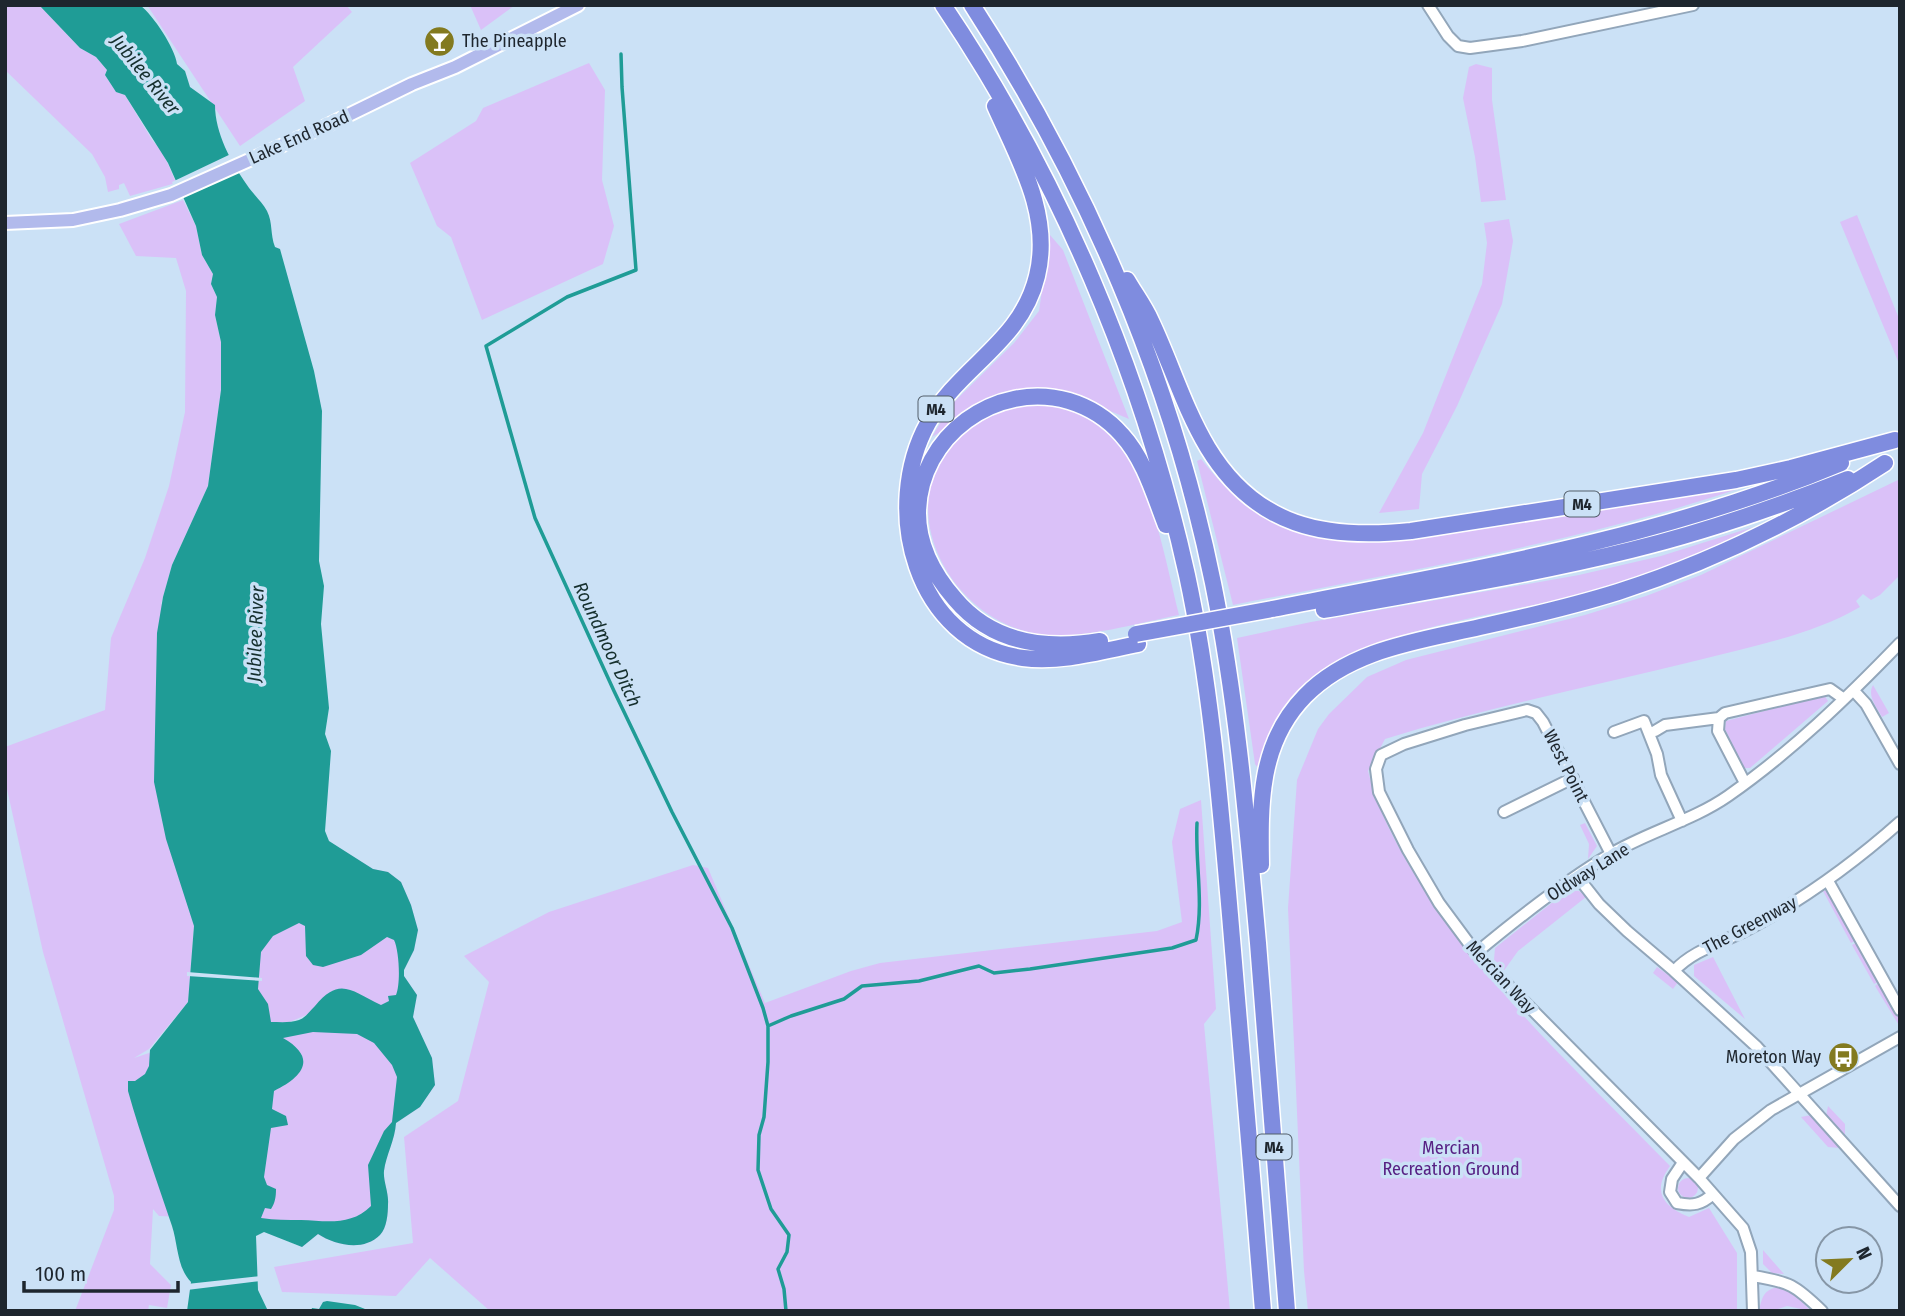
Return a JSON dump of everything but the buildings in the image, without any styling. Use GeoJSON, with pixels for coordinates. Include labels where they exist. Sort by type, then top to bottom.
{"type":"FeatureCollection","features":[{"type":"Feature","properties":{"kind":"highway","name":"M4"},"geometry":{"type":"LineString","coordinates":[[943,5],[963,34],[1034,158],[1073,237],[1110,322],[1153,445],[1187,578],[1209,700],[1220,793],[1263,1311]]}},
{"type":"Feature","properties":{"kind":"highway","name":"M4"},"geometry":{"type":"LineString","coordinates":[[972,5],[1038,114],[1098,233],[1166,406],[1192,493],[1213,582],[1236,713],[1287,1311]]}},
{"type":"Feature","properties":{"kind":"highway","name":"M4"},"geometry":{"type":"LineString","coordinates":[[963,34],[1033,192],[1040,228],[1040,255],[1034,286],[1018,320],[993,350],[947,394],[923,431],[910,471],[906,496],[908,534],[913,557],[930,596],[947,618],[967,635],[992,649],[1013,656],[1036,659],[1071,656],[1137,639],[1273,614],[1497,579],[1634,550],[1771,509],[1892,460]]}},
{"type":"Feature","properties":{"kind":"highway","name":"M4"},"geometry":{"type":"LineString","coordinates":[[1098,233],[1151,319],[1189,411],[1215,459],[1230,479],[1259,503],[1278,516],[1306,526],[1349,534],[1411,531],[1736,480],[1897,439]]}},
{"type":"Feature","properties":{"kind":"highway","name":"M4"},"geometry":{"type":"LineString","coordinates":[[1137,639],[1074,645],[1030,643],[1003,635],[960,605],[942,583],[929,560],[918,514],[922,485],[929,465],[953,430],[984,408],[1023,397],[1066,400],[1105,419],[1123,436],[1138,459],[1187,578]]}},
{"type":"Feature","properties":{"kind":"highway","name":"M4"},"geometry":{"type":"LineString","coordinates":[[1273,614],[1668,524],[1800,480],[1897,439]]}},
{"type":"Feature","properties":{"kind":"highway","name":"M4"},"geometry":{"type":"LineString","coordinates":[[1261,983],[1260,831],[1265,767],[1273,743],[1286,719],[1318,684],[1341,668],[1382,650],[1567,606],[1651,581],[1714,555],[1834,497],[1892,460]]}},
{"type":"Feature","properties":{"kind":"main road","name":"Lake End Road"},"geometry":{"type":"LineString","coordinates":[[5,223],[73,219],[120,210],[171,195],[455,67],[578,5]]}},
{"type":"Feature","properties":{"kind":"street"},"geometry":{"type":"LineString","coordinates":[[1428,5],[1448,36],[1458,46],[1470,48],[1522,41],[1693,5]]}},
{"type":"Feature","properties":{"kind":"street","name":"Oldway Lane"},"geometry":{"type":"LineString","coordinates":[[1476,953],[1520,917],[1611,854],[1727,797],[1787,750],[1854,691],[1900,643]]}},
{"type":"Feature","properties":{"kind":"street"},"geometry":{"type":"LineString","coordinates":[[1655,731],[1665,725],[1719,718],[1726,713],[1830,689],[1844,699]]}},
{"type":"Feature","properties":{"kind":"street"},"geometry":{"type":"LineString","coordinates":[[1854,691],[1866,704],[1900,764]]}},
{"type":"Feature","properties":{"kind":"street","name":"West Point"},"geometry":{"type":"LineString","coordinates":[[1381,755],[1404,744],[1452,728],[1527,710],[1536,713],[1573,778],[1611,854]]}},
{"type":"Feature","properties":{"kind":"street"},"geometry":{"type":"LineString","coordinates":[[1719,718],[1718,731],[1745,783]]}},
{"type":"Feature","properties":{"kind":"street"},"geometry":{"type":"LineString","coordinates":[[1614,732],[1644,721],[1657,754],[1661,775],[1682,821]]}},
{"type":"Feature","properties":{"kind":"street","name":"Mercian Way"},"geometry":{"type":"LineString","coordinates":[[1381,755],[1376,769],[1380,792],[1391,815],[1439,903],[1476,953],[1682,1164],[1699,1178],[1743,1228],[1751,1252],[1753,1311]]}},
{"type":"Feature","properties":{"kind":"street"},"geometry":{"type":"LineString","coordinates":[[1504,812],[1573,778]]}},
{"type":"Feature","properties":{"kind":"street","name":"The Greenway"},"geometry":{"type":"LineString","coordinates":[[1674,971],[1686,958],[1753,927],[1828,881],[1900,822]]}},
{"type":"Feature","properties":{"kind":"street"},"geometry":{"type":"LineString","coordinates":[[1577,876],[1599,904],[1627,932],[1757,1047],[1900,1206]]}},
{"type":"Feature","properties":{"kind":"street"},"geometry":{"type":"LineString","coordinates":[[1828,881],[1900,1010]]}},
{"type":"Feature","properties":{"kind":"street"},"geometry":{"type":"LineString","coordinates":[[1699,1178],[1734,1139],[1771,1110],[1900,1037]]}},
{"type":"Feature","properties":{"kind":"street"},"geometry":{"type":"LineString","coordinates":[[1682,1164],[1672,1179],[1670,1192],[1677,1203],[1691,1206],[1705,1202],[1713,1194]]}},
{"type":"Feature","properties":{"kind":"street"},"geometry":{"type":"LineString","coordinates":[[1753,1276],[1797,1287],[1822,1311]]}},
{"type":"Feature","properties":{"kind":"green space"},"geometry":{"type":"Polygon","coordinates":[[[5,5],[39,5],[80,48],[96,57],[107,70],[105,75],[116,92],[125,95],[160,150],[176,183],[130,196],[124,183],[119,185],[119,189],[108,192],[105,177],[92,154],[5,70],[5,5]]]}},
{"type":"Feature","properties":{"kind":"green space"},"geometry":{"type":"Polygon","coordinates":[[[147,5],[346,5],[352,12],[293,67],[305,101],[240,146],[147,5]]]}},
{"type":"Feature","properties":{"kind":"green space"},"geometry":{"type":"Polygon","coordinates":[[[470,5],[515,5],[481,30],[470,5]]]}},
{"type":"Feature","properties":{"kind":"green space"},"geometry":{"type":"Polygon","coordinates":[[[589,63],[605,90],[602,180],[614,226],[603,264],[482,320],[451,237],[437,226],[410,163],[476,121],[483,108],[589,63]]]}},
{"type":"Feature","properties":{"kind":"green space"},"geometry":{"type":"Polygon","coordinates":[[[1476,64],[1492,68],[1492,100],[1506,200],[1481,202],[1463,98],[1469,67],[1476,64]]]}},
{"type":"Feature","properties":{"kind":"green space"},"geometry":{"type":"Polygon","coordinates":[[[183,200],[196,226],[202,255],[213,274],[211,284],[217,297],[215,315],[221,342],[221,390],[208,486],[172,565],[161,604],[172,612],[194,926],[188,1002],[149,1049],[134,1058],[152,1052],[182,1217],[159,1216],[153,1209],[150,1264],[171,1285],[167,1308],[149,1305],[148,1311],[75,1311],[114,1210],[114,1196],[43,952],[5,780],[5,747],[105,710],[111,638],[145,558],[169,486],[185,412],[186,291],[176,258],[136,256],[119,224],[183,200]]]}},
{"type":"Feature","properties":{"kind":"green space"},"geometry":{"type":"Polygon","coordinates":[[[1857,215],[1900,321],[1900,366],[1840,222],[1857,215]]]}},
{"type":"Feature","properties":{"kind":"green space"},"geometry":{"type":"Polygon","coordinates":[[[1509,219],[1513,241],[1502,304],[1457,406],[1422,474],[1419,509],[1379,513],[1423,433],[1482,284],[1487,243],[1484,223],[1509,219]]]}},
{"type":"Feature","properties":{"kind":"green space"},"geometry":{"type":"Polygon","coordinates":[[[1050,235],[1063,250],[1129,419],[1074,397],[1038,390],[1019,391],[980,403],[932,437],[951,405],[1014,343],[1039,311],[1050,235]]]}},
{"type":"Feature","properties":{"kind":"green space"},"geometry":{"type":"Polygon","coordinates":[[[1042,404],[1077,413],[1104,430],[1125,454],[1154,515],[1179,615],[1089,633],[1053,636],[1037,634],[1004,623],[976,604],[953,580],[936,550],[929,519],[930,487],[943,456],[968,429],[990,415],[1015,406],[1042,404]]]}},
{"type":"Feature","properties":{"kind":"green space"},"geometry":{"type":"Polygon","coordinates":[[[1201,459],[1220,481],[1258,514],[1301,532],[1350,541],[1379,542],[1762,481],[1671,510],[1562,538],[1233,605],[1197,461],[1201,459]]]}},
{"type":"Feature","properties":{"kind":"green space","name":"Mercian Recreation Ground"},"geometry":{"type":"Polygon","coordinates":[[[1900,479],[1900,575],[1871,600],[1863,594],[1856,601],[1860,607],[1842,617],[1782,639],[1502,707],[1385,739],[1368,771],[1382,813],[1401,852],[1472,956],[1568,1063],[1670,1166],[1661,1190],[1666,1203],[1689,1217],[1709,1208],[1737,1253],[1737,1311],[1308,1311],[1288,908],[1297,780],[1318,729],[1329,714],[1367,677],[1406,660],[1585,615],[1646,596],[1701,575],[1900,479]]]}},
{"type":"Feature","properties":{"kind":"green space"},"geometry":{"type":"Polygon","coordinates":[[[1753,527],[1696,556],[1631,581],[1558,603],[1557,600],[1440,625],[1354,654],[1330,667],[1267,743],[1257,767],[1255,764],[1237,638],[1311,622],[1579,575],[1661,556],[1753,527]]]}},
{"type":"Feature","properties":{"kind":"green space"},"geometry":{"type":"Polygon","coordinates":[[[1873,685],[1889,713],[1882,717],[1872,697],[1873,685]]]}},
{"type":"Feature","properties":{"kind":"green space"},"geometry":{"type":"Polygon","coordinates":[[[1824,695],[1828,701],[1750,768],[1744,768],[1725,729],[1726,721],[1824,695]]]}},
{"type":"Feature","properties":{"kind":"green space"},"geometry":{"type":"Polygon","coordinates":[[[1201,800],[1216,1009],[1204,1024],[1230,1311],[490,1311],[430,1258],[396,1296],[282,1292],[274,1267],[413,1243],[404,1137],[458,1101],[489,982],[464,956],[549,912],[693,865],[708,868],[765,1003],[880,963],[1157,931],[1182,922],[1172,842],[1180,809],[1201,800]]]}},
{"type":"Feature","properties":{"kind":"green space"},"geometry":{"type":"Polygon","coordinates":[[[1585,823],[1597,846],[1588,859],[1589,844],[1580,825],[1585,823]]]}},
{"type":"Feature","properties":{"kind":"green space"},"geometry":{"type":"Polygon","coordinates":[[[328,841],[373,869],[388,872],[401,882],[418,930],[404,976],[417,995],[413,1017],[432,1058],[435,1085],[420,1107],[396,1123],[384,1171],[388,1212],[380,1235],[366,1244],[349,1245],[318,1234],[302,1247],[256,1218],[256,1179],[270,1036],[316,1011],[275,1028],[267,1024],[256,993],[255,946],[328,841]]]}},
{"type":"Feature","properties":{"kind":"green space"},"geometry":{"type":"Polygon","coordinates":[[[1568,890],[1579,891],[1586,897],[1518,951],[1503,972],[1494,960],[1495,948],[1568,890]]]}},
{"type":"Feature","properties":{"kind":"green space"},"geometry":{"type":"Polygon","coordinates":[[[1823,891],[1826,891],[1855,941],[1851,943],[1823,891]]]}},
{"type":"Feature","properties":{"kind":"green space"},"geometry":{"type":"Polygon","coordinates":[[[1856,943],[1878,982],[1874,984],[1852,945],[1856,943]]]}},
{"type":"Feature","properties":{"kind":"green space"},"geometry":{"type":"Polygon","coordinates":[[[1713,957],[1745,1019],[1694,976],[1694,965],[1713,957]]]}},
{"type":"Feature","properties":{"kind":"green space"},"geometry":{"type":"Polygon","coordinates":[[[1657,967],[1678,982],[1673,989],[1653,973],[1657,967]]]}},
{"type":"Feature","properties":{"kind":"green space"},"geometry":{"type":"Polygon","coordinates":[[[1879,983],[1900,1020],[1900,1027],[1875,986],[1879,983]]]}},
{"type":"Feature","properties":{"kind":"green space"},"geometry":{"type":"Polygon","coordinates":[[[1828,1106],[1845,1124],[1845,1139],[1826,1116],[1828,1106]]]}},
{"type":"Feature","properties":{"kind":"green space"},"geometry":{"type":"Polygon","coordinates":[[[1811,1115],[1840,1148],[1828,1147],[1801,1117],[1811,1115]]]}},
{"type":"Feature","properties":{"kind":"green space"},"geometry":{"type":"Polygon","coordinates":[[[1688,1178],[1695,1181],[1698,1188],[1695,1195],[1688,1198],[1681,1195],[1678,1188],[1681,1181],[1688,1178]]]}},
{"type":"Feature","properties":{"kind":"green space"},"geometry":{"type":"Polygon","coordinates":[[[1763,1250],[1784,1274],[1772,1273],[1763,1264],[1763,1250]]]}},
{"type":"Feature","properties":{"kind":"green space"},"geometry":{"type":"Polygon","coordinates":[[[1779,1287],[1793,1293],[1811,1311],[1787,1306],[1772,1311],[1759,1311],[1764,1294],[1779,1287]]]}},
{"type":"Feature","properties":{"kind":"water","name":"Jubilee River"},"geometry":{"type":"Polygon","coordinates":[[[39,5],[140,5],[163,32],[177,64],[185,71],[190,87],[215,105],[221,137],[230,157],[269,215],[273,242],[275,247],[280,249],[314,371],[322,411],[319,561],[324,586],[321,624],[329,708],[325,734],[331,751],[325,831],[329,841],[373,869],[388,872],[401,882],[418,930],[404,976],[417,995],[413,1017],[432,1058],[435,1085],[420,1107],[396,1123],[384,1171],[388,1200],[384,1228],[373,1240],[357,1245],[341,1244],[318,1234],[302,1247],[264,1232],[256,1236],[258,1290],[268,1311],[187,1311],[191,1282],[180,1263],[172,1226],[128,1091],[128,1081],[135,1081],[145,1074],[149,1066],[150,1050],[188,1002],[194,926],[166,839],[154,782],[157,633],[172,565],[208,486],[221,390],[221,342],[215,315],[217,297],[211,284],[213,274],[202,255],[196,226],[168,163],[125,95],[116,92],[105,75],[107,70],[96,57],[80,48],[39,5]],[[299,923],[273,936],[261,952],[258,989],[268,1004],[271,1022],[301,1019],[324,997],[339,989],[354,991],[381,1005],[389,1001],[388,996],[396,995],[399,967],[394,940],[387,937],[361,955],[323,967],[313,965],[306,956],[305,926],[299,923]],[[313,1032],[283,1038],[294,1045],[303,1060],[299,1073],[293,1080],[274,1091],[272,1109],[286,1116],[288,1125],[271,1128],[264,1177],[267,1185],[276,1189],[276,1195],[271,1209],[265,1208],[261,1218],[338,1221],[355,1217],[371,1206],[368,1165],[384,1131],[392,1122],[397,1077],[392,1065],[374,1043],[357,1034],[313,1032]]]}},
{"type":"Feature","properties":{"kind":"water"},"geometry":{"type":"Polygon","coordinates":[[[323,1302],[355,1305],[370,1311],[311,1311],[312,1308],[319,1309],[323,1302]]]}},
{"type":"Feature","properties":{"kind":"pier"},"geometry":{"type":"Polygon","coordinates":[[[233,153],[242,169],[179,199],[172,182],[233,153]]]}},
{"type":"Feature","properties":{"kind":"pier"},"geometry":{"type":"Polygon","coordinates":[[[187,972],[262,978],[262,981],[187,976],[187,972]]]}},
{"type":"Feature","properties":{"kind":"pier"},"geometry":{"type":"Polygon","coordinates":[[[261,1276],[261,1281],[187,1290],[187,1284],[261,1276]]]}},
{"type":"Feature","properties":{"kind":"waterway","name":"Roundmoor Ditch"},"geometry":{"type":"LineString","coordinates":[[621,54],[636,270],[567,297],[486,346],[535,518],[672,812],[732,928],[763,1008],[768,1026],[768,1062],[764,1117],[759,1135],[758,1170],[771,1209],[789,1235],[787,1252],[778,1269],[784,1289],[786,1311]]}},
{"type":"Feature","properties":{"kind":"waterway"},"geometry":{"type":"LineString","coordinates":[[768,1026],[844,999],[862,986],[919,981],[979,966],[994,973],[1030,969],[1172,948],[1196,940],[1199,911],[1197,823]]}},
{"type":"Feature","properties":{"kind":"place","name":"The Pineapple"},"geometry":{"type":"Point","coordinates":[439,41]}},
{"type":"Feature","properties":{"kind":"place","name":"Moreton Way"},"geometry":{"type":"Point","coordinates":[1844,1057]}}]}
